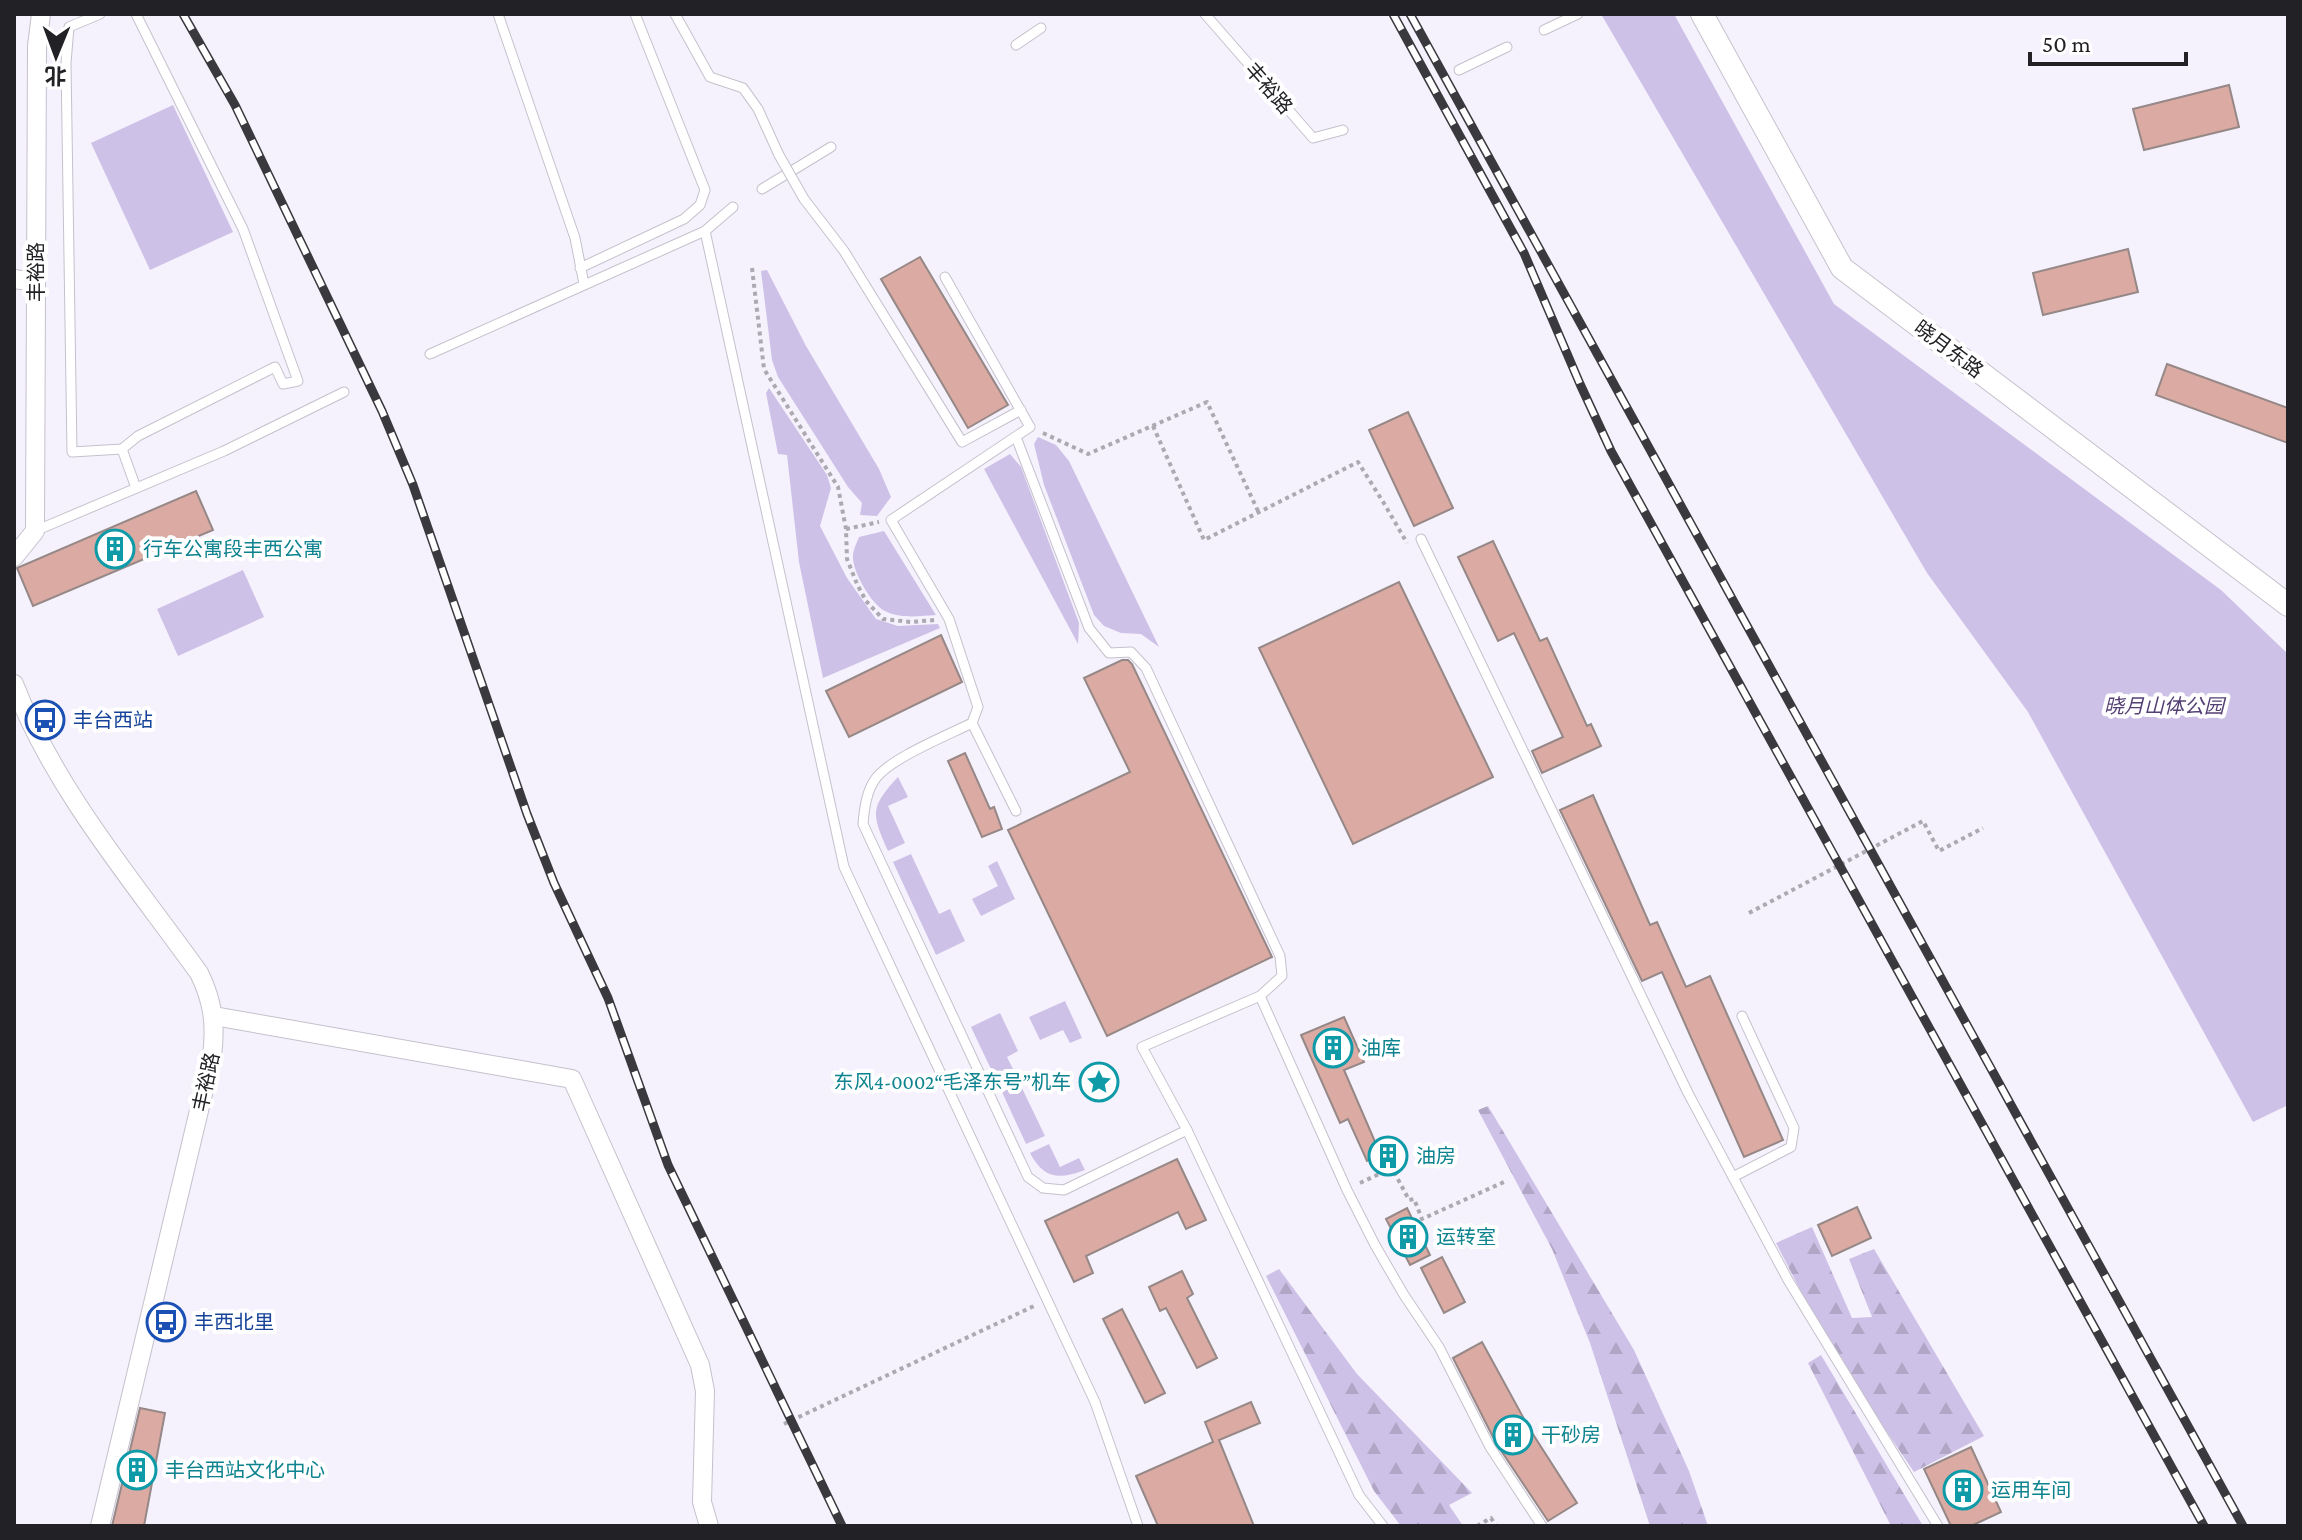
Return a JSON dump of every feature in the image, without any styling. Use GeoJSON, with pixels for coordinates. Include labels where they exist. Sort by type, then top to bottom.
{"type":"FeatureCollection","features":[{"type":"Feature","properties":{"kind":"street","name":"丰裕路"},"geometry":{"type":"LineString","coordinates":[[35,531],[37,46],[41,14]]}},
{"type":"Feature","properties":{"kind":"street","name":"晓月东路"},"geometry":{"type":"LineString","coordinates":[[1702,14],[1842,268],[2288,605]]}},
{"type":"Feature","properties":{"kind":"street"},"geometry":{"type":"LineString","coordinates":[[14,279],[36,282]]}},
{"type":"Feature","properties":{"kind":"street"},"geometry":{"type":"LineString","coordinates":[[14,557],[35,531]]}},
{"type":"Feature","properties":{"kind":"street","name":"丰裕路"},"geometry":{"type":"LineString","coordinates":[[14,684],[32,729],[71,794],[199,973],[214,1016],[212,1056],[100,1526]]}},
{"type":"Feature","properties":{"kind":"street"},"geometry":{"type":"LineString","coordinates":[[214,1016],[572,1079],[700,1365],[705,1391],[702,1502],[709,1526]]}},
{"type":"Feature","properties":{"kind":"lane"},"geometry":{"type":"LineString","coordinates":[[100,14],[69,27],[66,63],[72,452],[122,449],[138,436],[275,367],[283,384],[298,381],[243,229],[136,14]]}},
{"type":"Feature","properties":{"kind":"lane"},"geometry":{"type":"LineString","coordinates":[[498,14],[575,238],[584,284]]}},
{"type":"Feature","properties":{"kind":"lane"},"geometry":{"type":"LineString","coordinates":[[580,268],[684,219],[700,205],[705,190],[635,14]]}},
{"type":"Feature","properties":{"kind":"lane"},"geometry":{"type":"LineString","coordinates":[[675,14],[710,77],[743,88],[758,109],[804,199],[844,251],[962,442],[1021,410]]}},
{"type":"Feature","properties":{"kind":"lane","name":"丰裕路"},"geometry":{"type":"LineString","coordinates":[[1205,14],[1313,138],[1343,130]]}},
{"type":"Feature","properties":{"kind":"lane"},"geometry":{"type":"LineString","coordinates":[[1544,30],[1578,14]]}},
{"type":"Feature","properties":{"kind":"lane"},"geometry":{"type":"LineString","coordinates":[[1016,45],[1041,28]]}},
{"type":"Feature","properties":{"kind":"lane"},"geometry":{"type":"LineString","coordinates":[[1459,70],[1507,47]]}},
{"type":"Feature","properties":{"kind":"lane"},"geometry":{"type":"LineString","coordinates":[[762,189],[831,147]]}},
{"type":"Feature","properties":{"kind":"lane"},"geometry":{"type":"LineString","coordinates":[[430,354],[705,231],[733,207]]}},
{"type":"Feature","properties":{"kind":"lane"},"geometry":{"type":"LineString","coordinates":[[705,231],[844,867],[1095,1402],[1138,1526]]}},
{"type":"Feature","properties":{"kind":"lane"},"geometry":{"type":"LineString","coordinates":[[945,277],[1030,427],[891,520],[949,619],[978,707],[972,723],[890,764],[874,780],[864,807],[863,824],[1028,1177],[1043,1188],[1064,1190],[1187,1130]]}},
{"type":"Feature","properties":{"kind":"lane"},"geometry":{"type":"LineString","coordinates":[[35,531],[224,451],[344,392]]}},
{"type":"Feature","properties":{"kind":"lane"},"geometry":{"type":"LineString","coordinates":[[1016,437],[1089,628],[1109,653],[1131,652],[1146,668],[1280,956],[1282,976],[1260,996],[1142,1047],[1187,1130],[1359,1495],[1383,1526]]}},
{"type":"Feature","properties":{"kind":"lane"},"geometry":{"type":"LineString","coordinates":[[122,449],[136,488]]}},
{"type":"Feature","properties":{"kind":"lane"},"geometry":{"type":"LineString","coordinates":[[1421,539],[1681,1078],[1788,1280],[1938,1526]]}},
{"type":"Feature","properties":{"kind":"lane"},"geometry":{"type":"LineString","coordinates":[[972,723],[1016,811]]}},
{"type":"Feature","properties":{"kind":"lane"},"geometry":{"type":"LineString","coordinates":[[1260,996],[1347,1190],[1404,1295],[1439,1347],[1490,1447],[1542,1526]]}},
{"type":"Feature","properties":{"kind":"lane"},"geometry":{"type":"LineString","coordinates":[[1733,1177],[1791,1147],[1794,1128],[1742,1016]]}},
{"type":"Feature","properties":{"kind":"path"},"geometry":{"type":"LineString","coordinates":[[752,268],[764,369],[838,487],[846,529],[847,559],[866,601],[883,619],[911,622],[949,619]]}},
{"type":"Feature","properties":{"kind":"path"},"geometry":{"type":"LineString","coordinates":[[1030,427],[1088,454],[1207,402],[1259,511]]}},
{"type":"Feature","properties":{"kind":"path"},"geometry":{"type":"LineString","coordinates":[[1153,426],[1204,540],[1358,462],[1406,543]]}},
{"type":"Feature","properties":{"kind":"path"},"geometry":{"type":"LineString","coordinates":[[846,529],[891,520]]}},
{"type":"Feature","properties":{"kind":"path"},"geometry":{"type":"LineString","coordinates":[[1749,913],[1923,821],[1939,851],[1983,828]]}},
{"type":"Feature","properties":{"kind":"path"},"geometry":{"type":"LineString","coordinates":[[1347,1190],[1392,1168],[1409,1200],[1414,1199],[1422,1219],[1504,1182]]}},
{"type":"Feature","properties":{"kind":"path"},"geometry":{"type":"LineString","coordinates":[[784,1424],[1047,1300]]}},
{"type":"Feature","properties":{"kind":"path"},"geometry":{"type":"LineString","coordinates":[[1477,1526],[1491,1518],[1496,1526]]}},
{"type":"Feature","properties":{"kind":"green space","name":"晓月山体公园"},"geometry":{"type":"Polygon","coordinates":[[[1601,14],[1674,14],[1834,304],[2221,590],[2288,654],[2288,1105],[2253,1122],[2028,712],[1927,573],[1601,14]]]}},
{"type":"Feature","properties":{"kind":"green space"},"geometry":{"type":"Polygon","coordinates":[[[173,105],[233,232],[150,270],[91,143],[173,105]]]}},
{"type":"Feature","properties":{"kind":"green space"},"geometry":{"type":"Polygon","coordinates":[[[767,270],[806,346],[879,469],[891,497],[877,516],[860,515],[862,503],[848,487],[778,377],[772,360],[761,271],[767,270]]]}},
{"type":"Feature","properties":{"kind":"green space"},"geometry":{"type":"Polygon","coordinates":[[[769,388],[827,475],[831,488],[820,526],[847,578],[876,619],[898,626],[938,624],[940,628],[823,678],[799,562],[787,455],[778,454],[766,393],[769,388]]]}},
{"type":"Feature","properties":{"kind":"green space"},"geometry":{"type":"Polygon","coordinates":[[[1038,437],[1056,445],[1069,461],[1159,647],[1141,634],[1121,633],[1104,626],[1094,615],[1044,485],[1034,444],[1038,437]]]}},
{"type":"Feature","properties":{"kind":"green space"},"geometry":{"type":"Polygon","coordinates":[[[1010,454],[1021,467],[1079,623],[1078,644],[984,469],[1010,454]]]}},
{"type":"Feature","properties":{"kind":"green space"},"geometry":{"type":"Polygon","coordinates":[[[884,531],[936,615],[891,614],[874,602],[863,586],[854,562],[855,546],[859,537],[884,531]]]}},
{"type":"Feature","properties":{"kind":"green space"},"geometry":{"type":"Polygon","coordinates":[[[243,570],[264,617],[178,656],[157,609],[243,570]]]}},
{"type":"Feature","properties":{"kind":"green space"},"geometry":{"type":"Polygon","coordinates":[[[898,777],[908,797],[888,806],[905,843],[888,851],[876,812],[882,796],[898,777]]]}},
{"type":"Feature","properties":{"kind":"green space"},"geometry":{"type":"Polygon","coordinates":[[[911,854],[939,914],[950,909],[965,941],[936,955],[893,862],[911,854]]]}},
{"type":"Feature","properties":{"kind":"green space"},"geometry":{"type":"Polygon","coordinates":[[[997,861],[1015,899],[981,916],[972,899],[998,886],[988,866],[997,861]]]}},
{"type":"Feature","properties":{"kind":"green space"},"geometry":{"type":"Polygon","coordinates":[[[1065,1001],[1082,1038],[1070,1043],[1063,1030],[1040,1040],[1029,1017],[1065,1001]]]}},
{"type":"Feature","properties":{"kind":"green space"},"geometry":{"type":"Polygon","coordinates":[[[1000,1013],[1018,1051],[1007,1057],[1016,1075],[998,1084],[971,1027],[1000,1013]]]}},
{"type":"Feature","properties":{"kind":"green space"},"geometry":{"type":"Polygon","coordinates":[[[1020,1084],[1045,1136],[1026,1144],[1002,1092],[1020,1084]]]}},
{"type":"Feature","properties":{"kind":"green space"},"geometry":{"type":"Polygon","coordinates":[[[1488,1106],[1634,1350],[1689,1471],[1708,1526],[1650,1526],[1590,1343],[1552,1249],[1478,1110],[1488,1106]]]}},
{"type":"Feature","properties":{"kind":"green space"},"geometry":{"type":"Polygon","coordinates":[[[1049,1144],[1060,1167],[1079,1158],[1085,1170],[1059,1176],[1046,1172],[1030,1153],[1049,1144]]]}},
{"type":"Feature","properties":{"kind":"green space"},"geometry":{"type":"Polygon","coordinates":[[[1812,1227],[1852,1318],[1872,1317],[1849,1259],[1874,1249],[1984,1436],[1914,1472],[1830,1348],[1776,1243],[1812,1227]]]}},
{"type":"Feature","properties":{"kind":"green space"},"geometry":{"type":"Polygon","coordinates":[[[1279,1269],[1357,1374],[1472,1493],[1449,1505],[1463,1526],[1401,1526],[1374,1491],[1266,1276],[1279,1269]]]}},
{"type":"Feature","properties":{"kind":"green space"},"geometry":{"type":"Polygon","coordinates":[[[1821,1355],[1923,1526],[1891,1526],[1808,1363],[1821,1355]]]}},
{"type":"Feature","properties":{"kind":"building"},"geometry":{"type":"Polygon","coordinates":[[[2229,85],[2239,127],[2144,150],[2133,109],[2229,85]]]}},
{"type":"Feature","properties":{"kind":"building"},"geometry":{"type":"Polygon","coordinates":[[[2128,249],[2138,292],[2043,315],[2033,273],[2128,249]]]}},
{"type":"Feature","properties":{"kind":"building"},"geometry":{"type":"Polygon","coordinates":[[[920,257],[1008,405],[968,428],[881,279],[920,257]]]}},
{"type":"Feature","properties":{"kind":"building"},"geometry":{"type":"Polygon","coordinates":[[[2167,364],[2288,408],[2288,443],[2156,395],[2167,364]]]}},
{"type":"Feature","properties":{"kind":"building"},"geometry":{"type":"Polygon","coordinates":[[[1408,412],[1453,508],[1414,526],[1369,430],[1408,412]]]}},
{"type":"Feature","properties":{"kind":"building","name":"行车公寓段丰西公寓"},"geometry":{"type":"Polygon","coordinates":[[[196,491],[213,530],[33,606],[17,568],[196,491]]]}},
{"type":"Feature","properties":{"kind":"building"},"geometry":{"type":"Polygon","coordinates":[[[1493,541],[1540,641],[1547,638],[1587,726],[1591,724],[1601,746],[1542,773],[1532,751],[1563,737],[1514,633],[1498,641],[1458,557],[1493,541]]]}},
{"type":"Feature","properties":{"kind":"building"},"geometry":{"type":"Polygon","coordinates":[[[1399,582],[1493,777],[1353,844],[1259,648],[1399,582]]]}},
{"type":"Feature","properties":{"kind":"building"},"geometry":{"type":"Polygon","coordinates":[[[941,635],[962,682],[849,737],[826,691],[941,635]]]}},
{"type":"Feature","properties":{"kind":"building"},"geometry":{"type":"Polygon","coordinates":[[[1122,660],[1132,664],[1272,957],[1107,1036],[1008,830],[1130,772],[1084,678],[1122,660]]]}},
{"type":"Feature","properties":{"kind":"building"},"geometry":{"type":"Polygon","coordinates":[[[965,753],[990,809],[994,807],[1002,829],[982,837],[948,761],[965,753]]]}},
{"type":"Feature","properties":{"kind":"building"},"geometry":{"type":"Polygon","coordinates":[[[1593,795],[1650,925],[1657,922],[1686,987],[1710,976],[1783,1140],[1744,1157],[1662,972],[1642,981],[1560,810],[1593,795]]]}},
{"type":"Feature","properties":{"kind":"building"},"geometry":{"type":"Polygon","coordinates":[[[1344,1017],[1364,1062],[1344,1070],[1379,1151],[1397,1143],[1403,1158],[1378,1169],[1373,1158],[1367,1161],[1348,1119],[1340,1123],[1301,1035],[1344,1017]]]}},
{"type":"Feature","properties":{"kind":"building"},"geometry":{"type":"Polygon","coordinates":[[[1177,1159],[1206,1220],[1186,1229],[1178,1212],[1086,1256],[1093,1273],[1074,1282],[1045,1221],[1177,1159]]]}},
{"type":"Feature","properties":{"kind":"building"},"geometry":{"type":"Polygon","coordinates":[[[1857,1207],[1871,1238],[1832,1256],[1818,1225],[1857,1207]]]}},
{"type":"Feature","properties":{"kind":"building","name":"运转室"},"geometry":{"type":"Polygon","coordinates":[[[1407,1208],[1430,1255],[1410,1265],[1386,1219],[1407,1208]]]}},
{"type":"Feature","properties":{"kind":"building"},"geometry":{"type":"Polygon","coordinates":[[[1442,1257],[1465,1302],[1444,1313],[1421,1268],[1442,1257]]]}},
{"type":"Feature","properties":{"kind":"building"},"geometry":{"type":"Polygon","coordinates":[[[1182,1271],[1193,1294],[1187,1298],[1217,1358],[1197,1368],[1166,1308],[1160,1311],[1149,1287],[1182,1271]]]}},
{"type":"Feature","properties":{"kind":"building"},"geometry":{"type":"Polygon","coordinates":[[[1122,1309],[1165,1393],[1145,1403],[1103,1319],[1122,1309]]]}},
{"type":"Feature","properties":{"kind":"building","name":"干砂房"},"geometry":{"type":"Polygon","coordinates":[[[1482,1342],[1529,1428],[1577,1503],[1548,1521],[1496,1443],[1453,1358],[1482,1342]]]}},
{"type":"Feature","properties":{"kind":"building"},"geometry":{"type":"Polygon","coordinates":[[[1251,1402],[1260,1423],[1219,1440],[1254,1526],[1158,1526],[1136,1476],[1213,1442],[1205,1422],[1251,1402]]]}},
{"type":"Feature","properties":{"kind":"building","name":"丰台西站文化中心"},"geometry":{"type":"Polygon","coordinates":[[[140,1408],[165,1413],[144,1526],[112,1526],[140,1408]]]}},
{"type":"Feature","properties":{"kind":"building","name":"运用车间"},"geometry":{"type":"Polygon","coordinates":[[[1971,1447],[2001,1512],[1971,1526],[1951,1526],[1924,1469],[1971,1447]]]}},
{"type":"Feature","properties":{"kind":"railway"},"geometry":{"type":"LineString","coordinates":[[183,14],[235,105],[382,411],[413,485],[527,814],[554,883],[608,998],[668,1165],[842,1526]]}},
{"type":"Feature","properties":{"kind":"railway"},"geometry":{"type":"LineString","coordinates":[[1393,14],[1524,253],[1611,451],[2204,1526]]}},
{"type":"Feature","properties":{"kind":"railway"},"geometry":{"type":"LineString","coordinates":[[1410,14],[2243,1526]]}},
{"type":"Feature","properties":{"kind":"place","name":"行车公寓段丰西公寓"},"geometry":{"type":"Point","coordinates":[115,549]}},
{"type":"Feature","properties":{"kind":"place","name":"丰台西站"},"geometry":{"type":"Point","coordinates":[45,720]}},
{"type":"Feature","properties":{"kind":"place","name":"油库"},"geometry":{"type":"Point","coordinates":[1333,1048]}},
{"type":"Feature","properties":{"kind":"place","name":"东风4-0002“毛泽东号”机车"},"geometry":{"type":"Point","coordinates":[1099,1082]}},
{"type":"Feature","properties":{"kind":"place","name":"油房"},"geometry":{"type":"Point","coordinates":[1388,1156]}},
{"type":"Feature","properties":{"kind":"place","name":"运转室"},"geometry":{"type":"Point","coordinates":[1408,1237]}},
{"type":"Feature","properties":{"kind":"place","name":"丰西北里"},"geometry":{"type":"Point","coordinates":[166,1322]}},
{"type":"Feature","properties":{"kind":"place","name":"干砂房"},"geometry":{"type":"Point","coordinates":[1513,1435]}},
{"type":"Feature","properties":{"kind":"place","name":"丰台西站文化中心"},"geometry":{"type":"Point","coordinates":[137,1470]}},
{"type":"Feature","properties":{"kind":"place","name":"运用车间"},"geometry":{"type":"Point","coordinates":[1963,1490]}}]}
